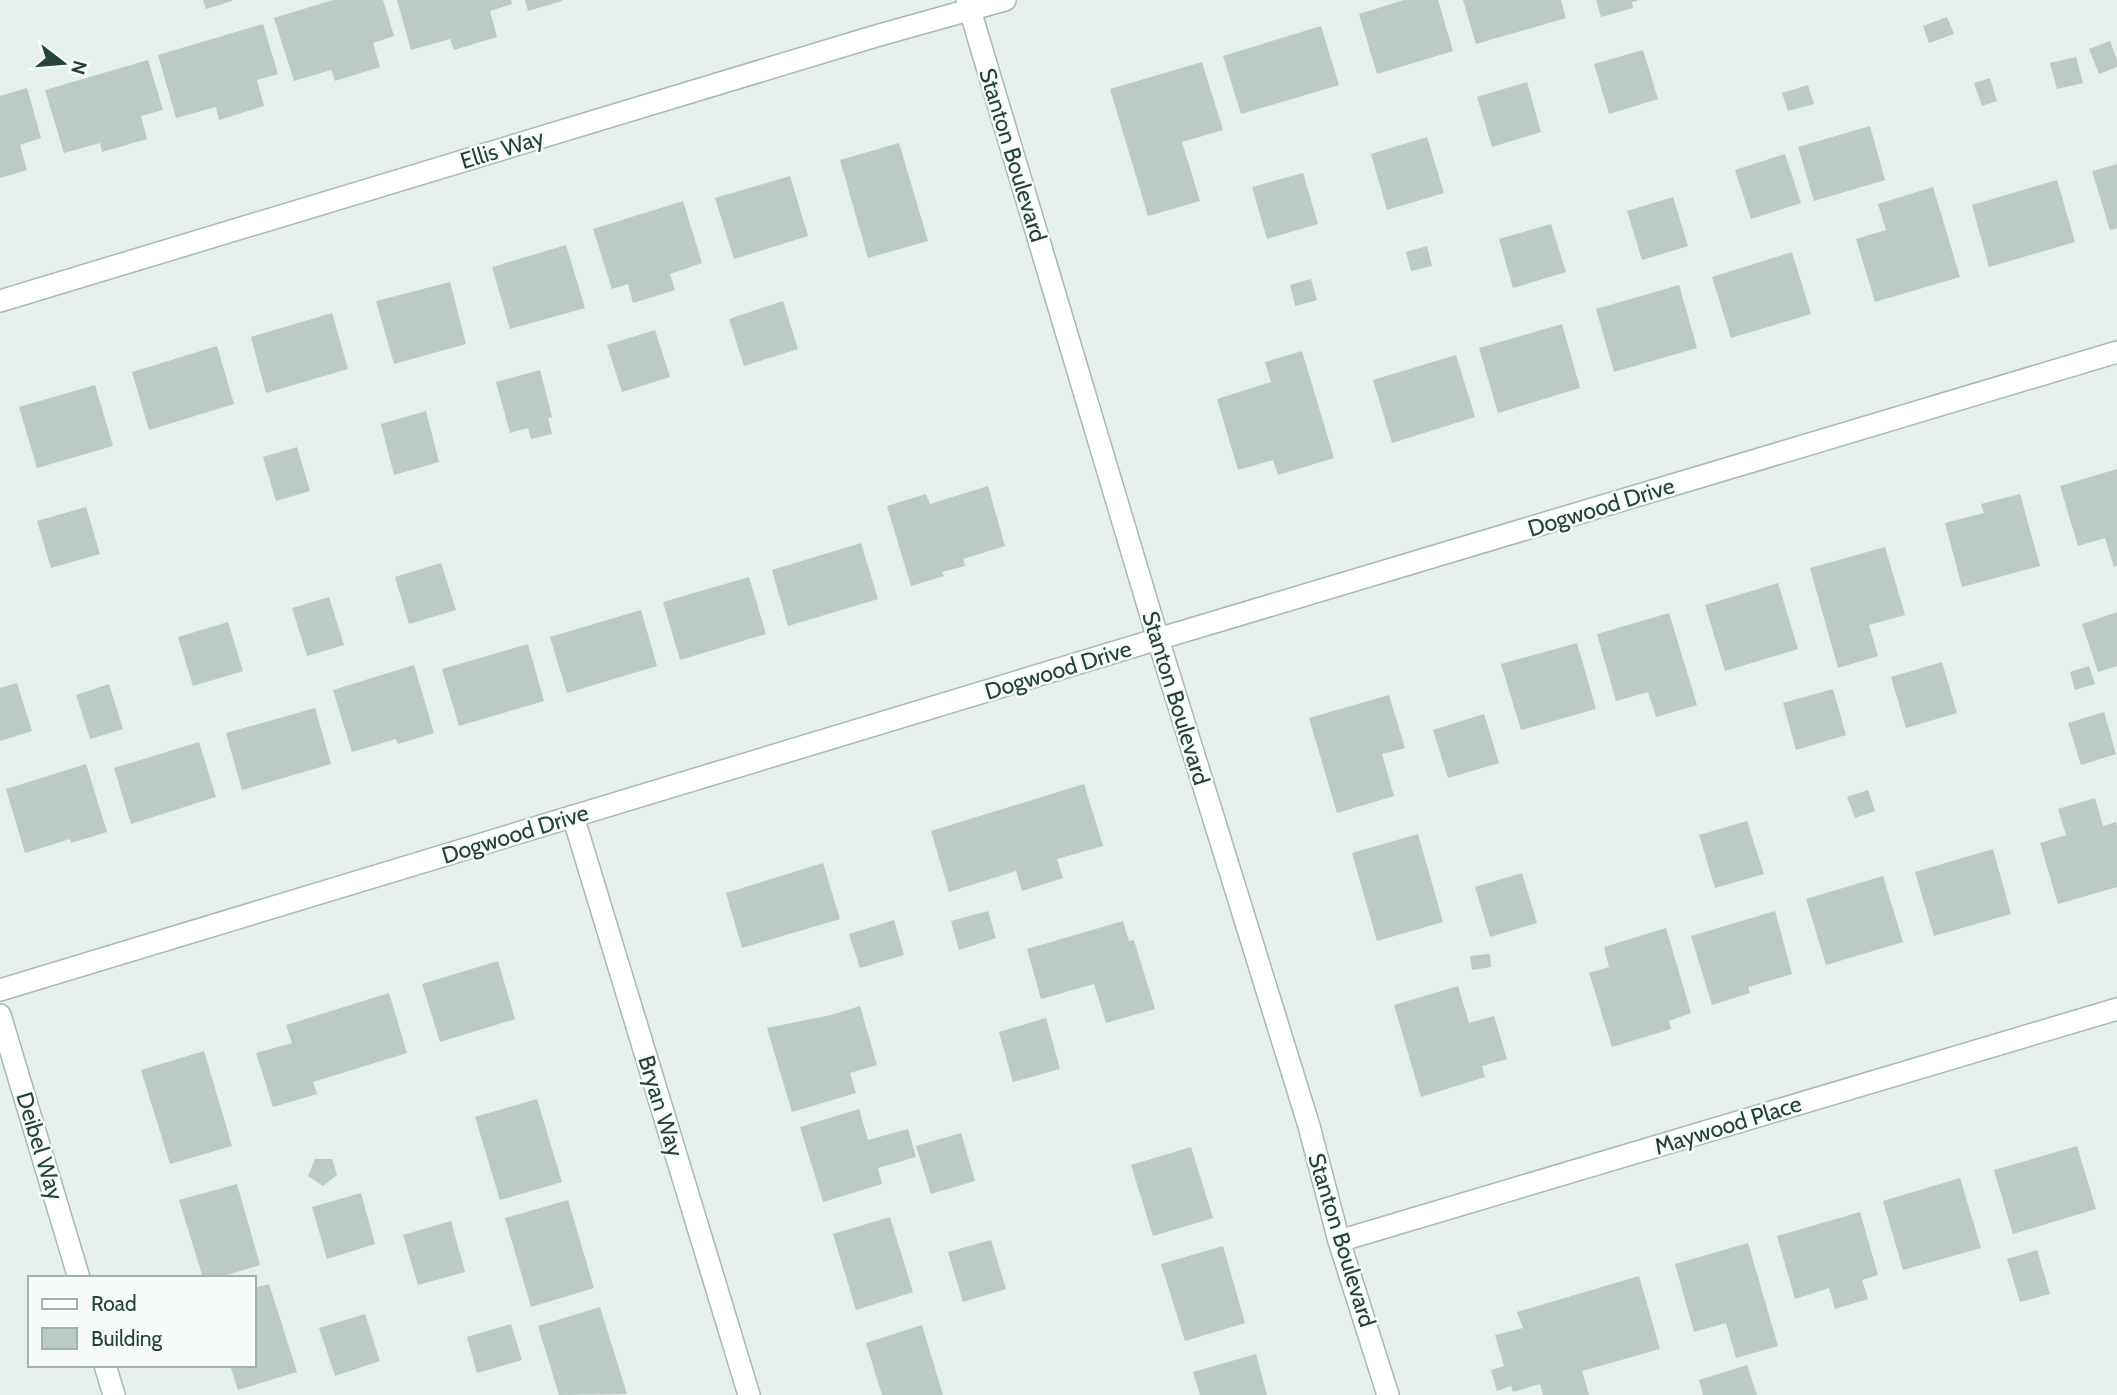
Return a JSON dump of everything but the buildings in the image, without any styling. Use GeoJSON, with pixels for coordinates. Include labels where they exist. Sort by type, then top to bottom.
{"type":"FeatureCollection","features":[{"type":"Feature","properties":{"kind":"street","name":"Ellis Way"},"geometry":{"type":"LineString","coordinates":[[0,301],[836,48],[969,5],[1005,0]]}},
{"type":"Feature","properties":{"kind":"street","name":"Stanton Boulevard"},"geometry":{"type":"LineString","coordinates":[[969,5],[1158,639],[1309,1126],[1339,1241],[1388,1395]]}},
{"type":"Feature","properties":{"kind":"street","name":"Dogwood Drive"},"geometry":{"type":"LineString","coordinates":[[0,990],[2117,352]]}},
{"type":"Feature","properties":{"kind":"street","name":"Bryan Way"},"geometry":{"type":"LineString","coordinates":[[573,816],[749,1395]]}},
{"type":"Feature","properties":{"kind":"street","name":"Maywood Place"},"geometry":{"type":"LineString","coordinates":[[1339,1241],[2117,1009]]}},
{"type":"Feature","properties":{"kind":"street","name":"Deibel Way"},"geometry":{"type":"LineString","coordinates":[[0,1014],[78,1276]]}},
{"type":"Feature","properties":{"kind":"street"},"geometry":{"type":"LineString","coordinates":[[106,1367],[114,1395]]}}]}
